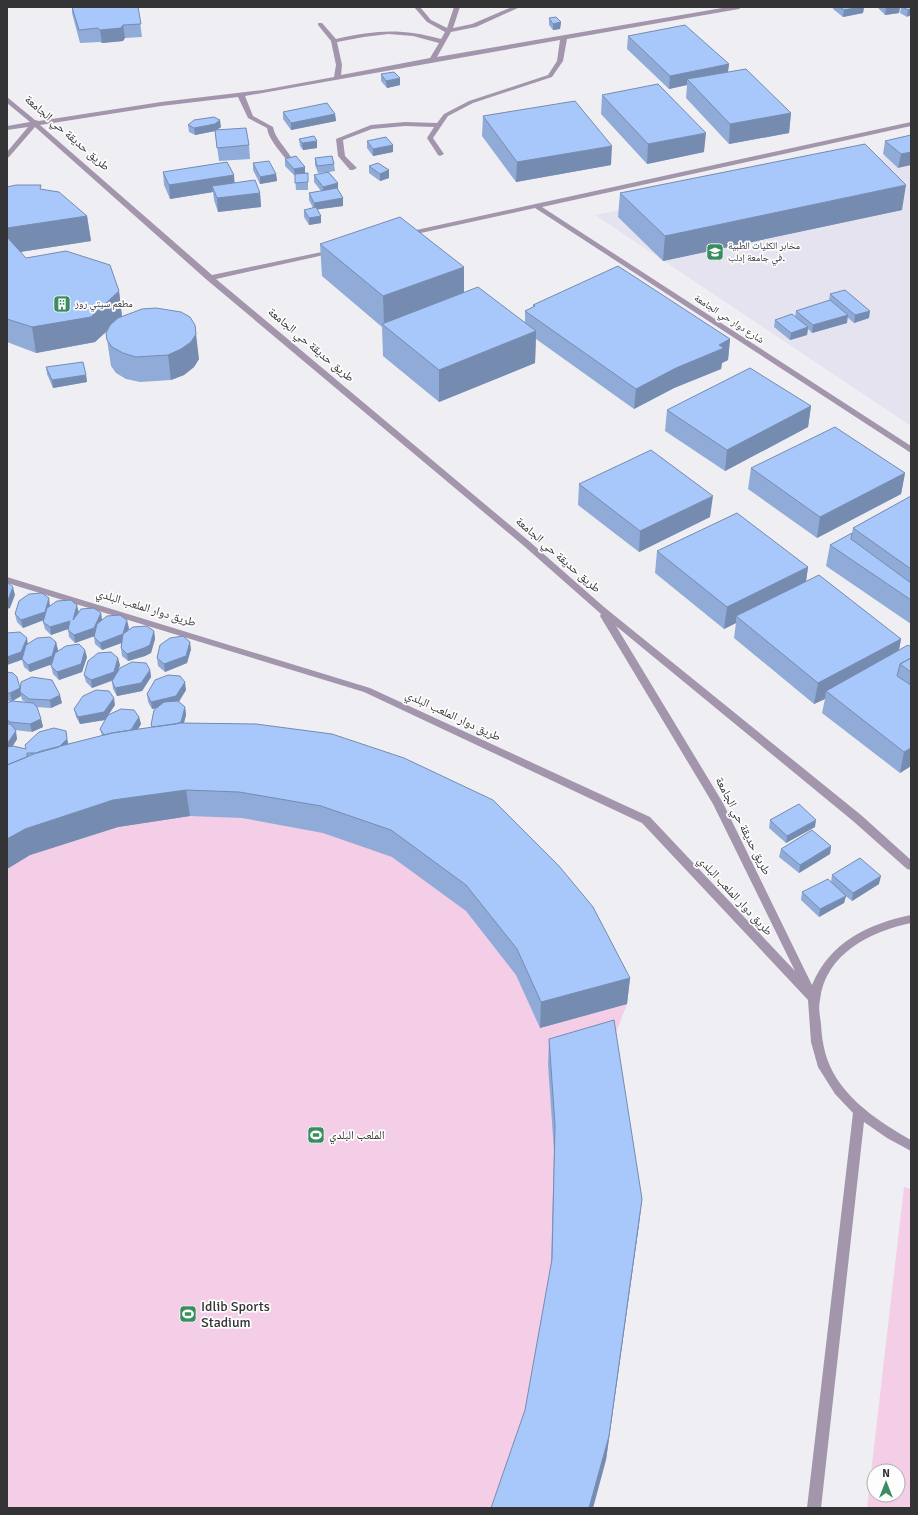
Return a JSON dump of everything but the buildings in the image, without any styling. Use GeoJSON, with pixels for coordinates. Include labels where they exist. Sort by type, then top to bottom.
{"type":"FeatureCollection","features":[{"type":"Feature","properties":{"kind":"street"},"geometry":{"type":"LineString","coordinates":[[417,7],[430,21],[449,31],[474,26],[517,7]]}},
{"type":"Feature","properties":{"kind":"street"},"geometry":{"type":"LineString","coordinates":[[432,60],[449,31],[457,7]]}},
{"type":"Feature","properties":{"kind":"street"},"geometry":{"type":"LineString","coordinates":[[7,128],[36,122],[162,104],[240,95],[739,7]]}},
{"type":"Feature","properties":{"kind":"street"},"geometry":{"type":"LineString","coordinates":[[320,24],[334,41],[339,65],[337,78]]}},
{"type":"Feature","properties":{"kind":"street"},"geometry":{"type":"LineString","coordinates":[[334,41],[373,32],[394,31],[415,33],[443,42]]}},
{"type":"Feature","properties":{"kind":"street"},"geometry":{"type":"LineString","coordinates":[[440,154],[430,138],[446,115],[471,102],[550,76],[560,60],[564,37]]}},
{"type":"Feature","properties":{"kind":"street"},"geometry":{"type":"LineString","coordinates":[[240,95],[250,117],[270,127],[271,135],[278,142],[287,157]]}},
{"type":"Feature","properties":{"kind":"street","name":"طريق حديقة حي الجامعة"},"geometry":{"type":"LineString","coordinates":[[7,99],[36,122],[210,278],[527,544],[601,609],[857,818],[911,866]]}},
{"type":"Feature","properties":{"kind":"street"},"geometry":{"type":"LineString","coordinates":[[7,156],[36,122]]}},
{"type":"Feature","properties":{"kind":"street"},"geometry":{"type":"LineString","coordinates":[[353,168],[342,156],[339,139],[371,127],[405,124],[440,124]]}},
{"type":"Feature","properties":{"kind":"street"},"geometry":{"type":"LineString","coordinates":[[396,237],[911,124]]}},
{"type":"Feature","properties":{"kind":"street","name":"شارع دوار حي الجامعة"},"geometry":{"type":"LineString","coordinates":[[536,206],[911,450]]}},
{"type":"Feature","properties":{"kind":"street"},"geometry":{"type":"LineString","coordinates":[[210,278],[342,249]]}},
{"type":"Feature","properties":{"kind":"street","name":"طريق دوار الملعب البلدي"},"geometry":{"type":"LineString","coordinates":[[7,580],[367,690],[646,820],[814,999]]}},
{"type":"Feature","properties":{"kind":"street","name":"طريق حديقة حي الجامعة"},"geometry":{"type":"LineString","coordinates":[[601,609],[718,803],[814,999]]}},
{"type":"Feature","properties":{"kind":"street"},"geometry":{"type":"LineString","coordinates":[[911,919],[889,924],[867,933],[848,946],[832,961],[820,979],[814,999],[816,1044],[824,1068],[839,1091],[859,1112],[884,1131],[911,1146]]}},
{"type":"Feature","properties":{"kind":"street"},"geometry":{"type":"LineString","coordinates":[[814,1508],[859,1112]]}},
{"type":"Feature","properties":{"kind":"shaded area"},"geometry":{"type":"Polygon","coordinates":[[[911,151],[911,426],[595,215],[845,163],[911,151]]]}},
{"type":"Feature","properties":{"kind":"shaded area","name":"الملعب البلدي"},"geometry":{"type":"Polygon","coordinates":[[[184,750],[591,933],[627,1004],[611,1046],[639,1224],[606,1460],[593,1508],[7,1508],[7,793],[184,750]]]}},
{"type":"Feature","properties":{"kind":"shaded area"},"geometry":{"type":"Polygon","coordinates":[[[904,1187],[911,1189],[911,1508],[867,1508],[868,1503],[906,1503],[906,1463],[872,1463],[904,1187]]]}},
{"type":"Feature","properties":{"kind":"place","name":"مخابر الكليات الطبية في جامعة إدلب."},"geometry":{"type":"Point","coordinates":[715,252]}},
{"type":"Feature","properties":{"kind":"place","name":"مطعم سيتي روز"},"geometry":{"type":"Point","coordinates":[62,304]}},
{"type":"Feature","properties":{"kind":"place","name":"الملعب البلدي"},"geometry":{"type":"Point","coordinates":[316,1135]}},
{"type":"Feature","properties":{"kind":"place","name":"Idlib Sports Stadium"},"geometry":{"type":"Point","coordinates":[188,1314]}}]}
